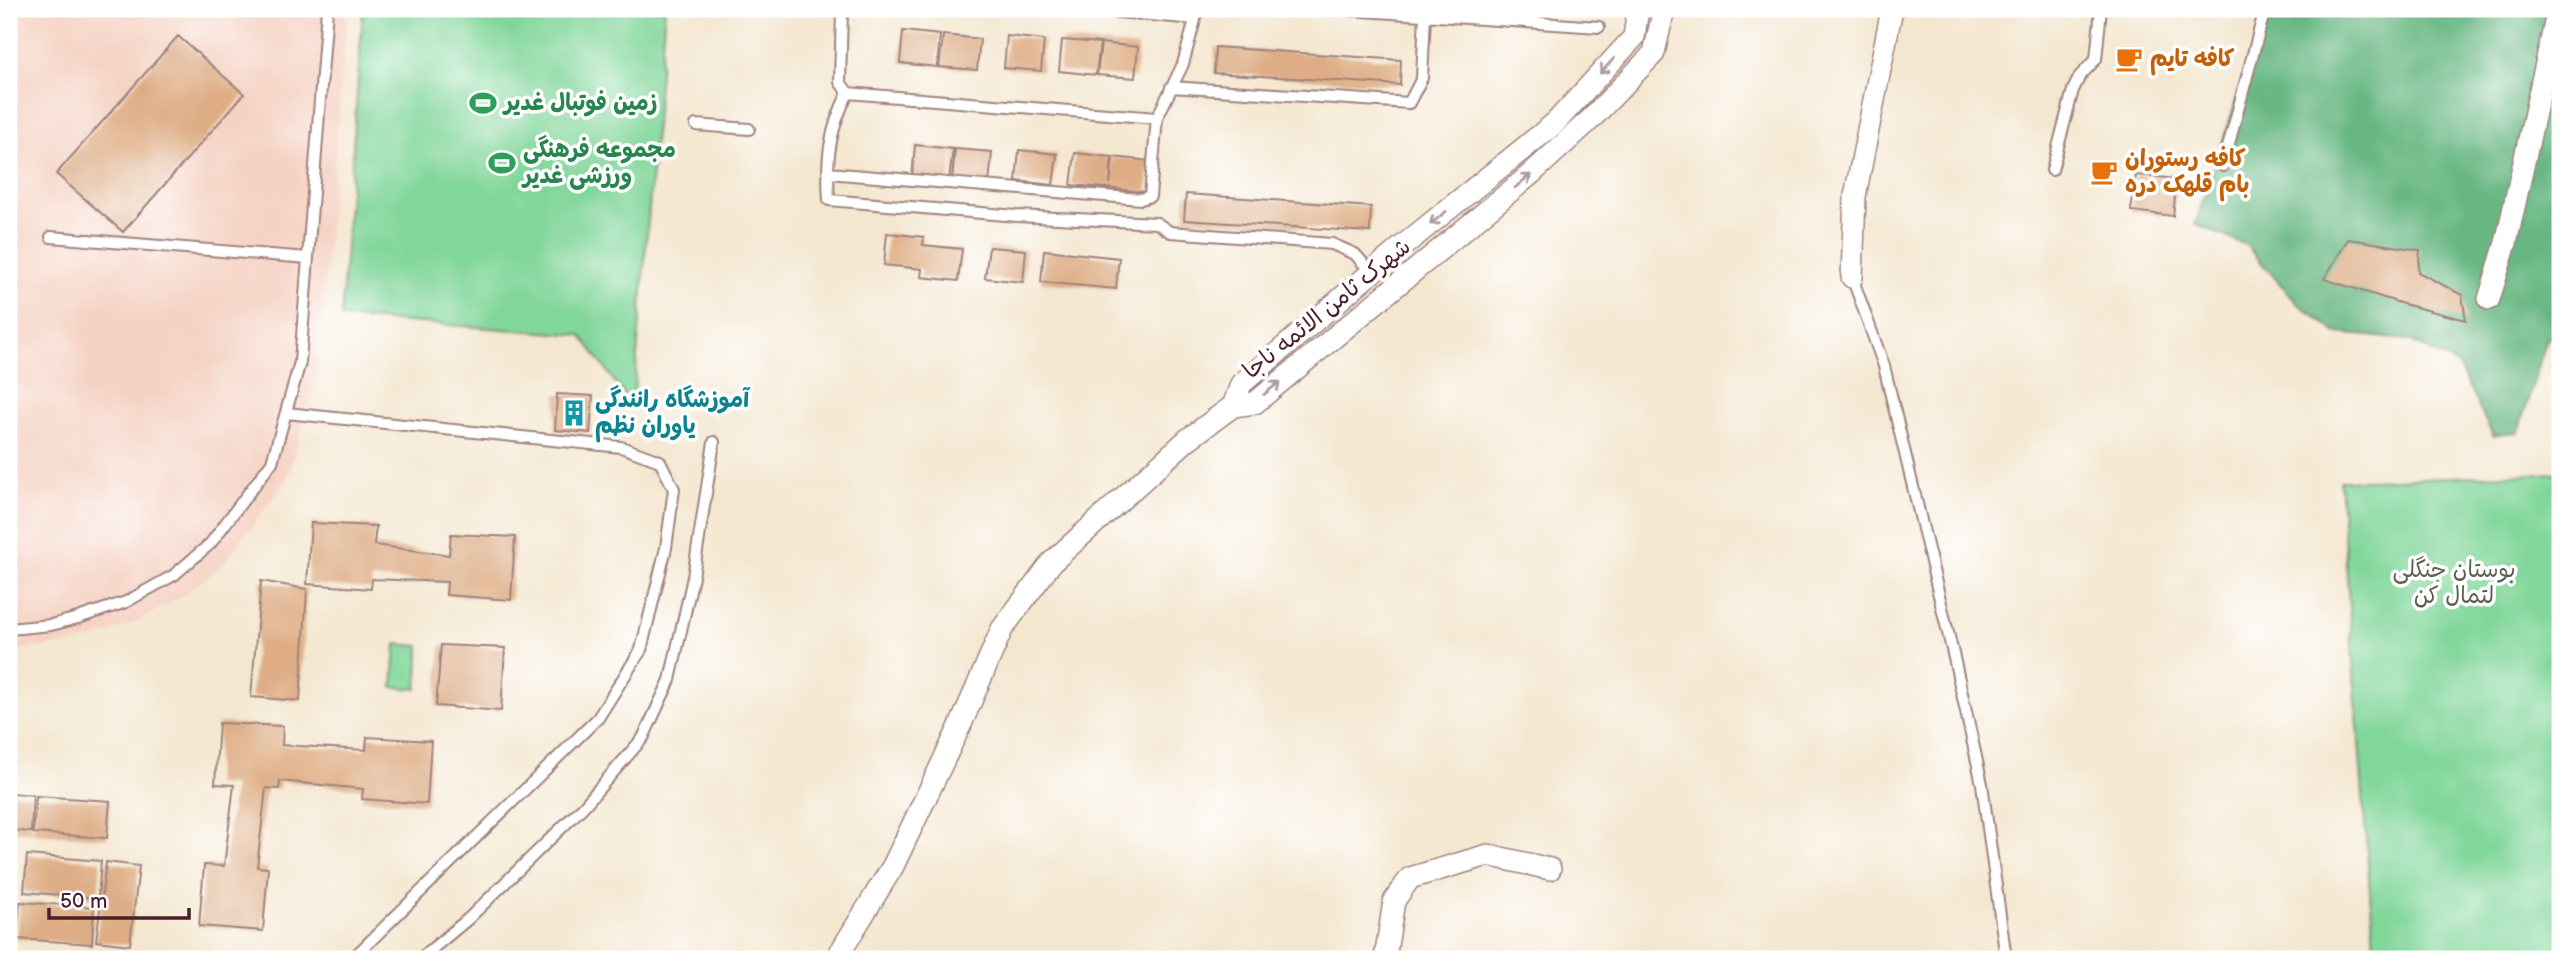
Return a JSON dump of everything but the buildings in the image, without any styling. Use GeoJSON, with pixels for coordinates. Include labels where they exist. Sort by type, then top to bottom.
{"type":"FeatureCollection","features":[{"type":"Feature","properties":{"kind":"street","name":"شهرک ثامن الائمه ناجا"},"geometry":{"type":"LineString","coordinates":[[1638,9],[1634,37],[1555,123],[1241,384],[1233,406],[1255,403],[1531,174],[1581,128],[1654,53],[1664,9]]}},
{"type":"Feature","properties":{"kind":"street"},"geometry":{"type":"LineString","coordinates":[[1852,277],[1855,196],[1892,9]]}},
{"type":"Feature","properties":{"kind":"street"},"geometry":{"type":"LineString","coordinates":[[2489,299],[2506,243],[2558,9]]}},
{"type":"Feature","properties":{"kind":"street"},"geometry":{"type":"LineString","coordinates":[[1565,111],[1581,128]]}},
{"type":"Feature","properties":{"kind":"street"},"geometry":{"type":"LineString","coordinates":[[1372,273],[1390,292]]}},
{"type":"Feature","properties":{"kind":"street"},"geometry":{"type":"LineString","coordinates":[[836,959],[892,866],[961,724],[1002,629],[1052,562],[1186,440],[1233,406]]}},
{"type":"Feature","properties":{"kind":"street"},"geometry":{"type":"LineString","coordinates":[[1385,959],[1394,901],[1410,878],[1488,855],[1550,869]]}},
{"type":"Feature","properties":{"kind":"lane"},"geometry":{"type":"LineString","coordinates":[[9,629],[51,625],[78,618],[126,601],[174,575],[210,544],[272,462],[300,362],[327,9]]}},
{"type":"Feature","properties":{"kind":"lane"},"geometry":{"type":"LineString","coordinates":[[828,173],[1141,200],[1150,195],[1157,118],[1182,64],[1196,14],[1084,9]]}},
{"type":"Feature","properties":{"kind":"lane"},"geometry":{"type":"LineString","coordinates":[[1333,9],[1599,27]]}},
{"type":"Feature","properties":{"kind":"lane"},"geometry":{"type":"LineString","coordinates":[[2052,170],[2073,90],[2080,76],[2096,60],[2101,9]]}},
{"type":"Feature","properties":{"kind":"lane"},"geometry":{"type":"LineString","coordinates":[[2223,166],[2265,9]]}},
{"type":"Feature","properties":{"kind":"lane"},"geometry":{"type":"LineString","coordinates":[[842,12],[840,82],[848,93],[1157,118]]}},
{"type":"Feature","properties":{"kind":"lane"},"geometry":{"type":"LineString","coordinates":[[1171,87],[1409,103],[1422,78],[1425,15]]}},
{"type":"Feature","properties":{"kind":"lane"},"geometry":{"type":"LineString","coordinates":[[848,93],[836,118],[828,149],[830,200],[1017,216],[1157,223],[1170,232],[1332,244],[1355,254],[1372,273]]}},
{"type":"Feature","properties":{"kind":"lane"},"geometry":{"type":"LineString","coordinates":[[696,125],[749,129]]}},
{"type":"Feature","properties":{"kind":"lane"},"geometry":{"type":"LineString","coordinates":[[51,237],[308,258]]}},
{"type":"Feature","properties":{"kind":"lane"},"geometry":{"type":"LineString","coordinates":[[1852,277],[1884,366],[1955,662],[1982,784],[2006,959]]}},
{"type":"Feature","properties":{"kind":"lane"},"geometry":{"type":"LineString","coordinates":[[286,413],[621,447],[660,461],[674,489],[666,548],[641,650],[598,718],[352,959]]}},
{"type":"Feature","properties":{"kind":"lane"},"geometry":{"type":"LineString","coordinates":[[420,959],[468,919],[583,807],[643,738],[670,680],[694,577],[714,442]]}},
{"type":"Feature","properties":{"kind":"shaded area"},"geometry":{"type":"Polygon","coordinates":[[[9,9],[347,9],[317,376],[287,480],[222,565],[183,596],[133,624],[101,636],[76,643],[9,651],[9,9]]]}},
{"type":"Feature","properties":{"kind":"green space","name":"مجموعه فرهنگی ورزشی غدیر"},"geometry":{"type":"Polygon","coordinates":[[[363,9],[665,9],[633,407],[581,335],[341,317],[363,9]]]}},
{"type":"Feature","properties":{"kind":"green space"},"geometry":{"type":"Polygon","coordinates":[[[2267,9],[2560,9],[2560,332],[2547,339],[2518,432],[2493,436],[2458,365],[2410,340],[2337,333],[2297,303],[2246,245],[2195,224],[2267,9]]]}},
{"type":"Feature","properties":{"kind":"green space","name":"بوستان جنگلی لتمال کن"},"geometry":{"type":"Polygon","coordinates":[[[2560,473],[2560,959],[2380,959],[2374,947],[2340,481],[2560,473]]]}},
{"type":"Feature","properties":{"kind":"green space"},"geometry":{"type":"Polygon","coordinates":[[[396,644],[420,646],[417,689],[393,687],[396,644]]]}},
{"type":"Feature","properties":{"kind":"place","name":"کافه تایم"},"geometry":{"type":"Point","coordinates":[2129,59]}},
{"type":"Feature","properties":{"kind":"place","name":"زمین فوتبال غدیر"},"geometry":{"type":"Point","coordinates":[483,103]}},
{"type":"Feature","properties":{"kind":"place","name":"مجموعه فرهنگی ورزشی غدیر"},"geometry":{"type":"Point","coordinates":[502,163]}},
{"type":"Feature","properties":{"kind":"place","name":"کافه رستوران بام قلهک دره"},"geometry":{"type":"Point","coordinates":[2104,172]}},
{"type":"Feature","properties":{"kind":"place","name":"آموزشگاه رانندگی یاوران نظم"},"geometry":{"type":"Point","coordinates":[574,413]}}]}
